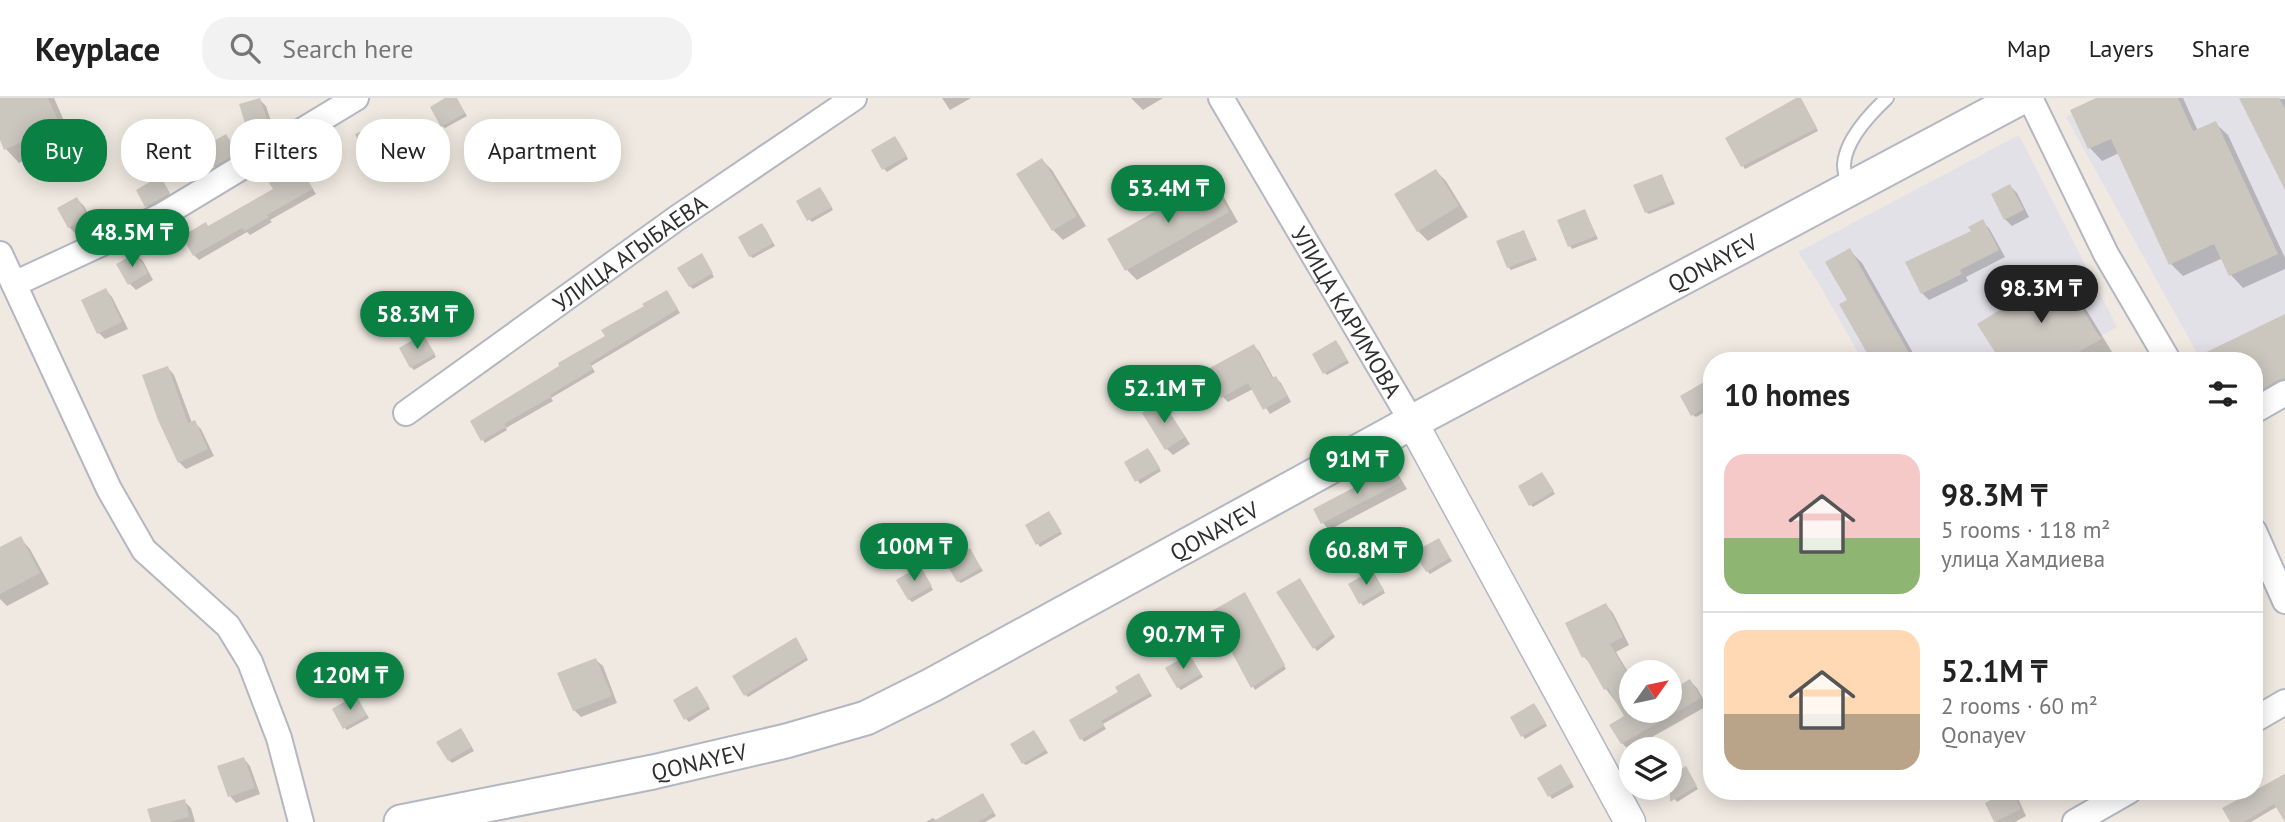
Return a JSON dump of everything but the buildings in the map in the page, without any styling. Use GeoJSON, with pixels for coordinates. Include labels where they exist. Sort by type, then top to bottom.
{"type":"FeatureCollection","features":[{"type":"Feature","properties":{"kind":"main road","name":"QONAYEV"},"geometry":{"type":"LineString","coordinates":[[401,822],[653,772],[786,741],[866,718],[932,685],[1412,422],[2020,98]]}},
{"type":"Feature","properties":{"kind":"street"},"geometry":{"type":"LineString","coordinates":[[14,284],[161,216],[356,98]]}},
{"type":"Feature","properties":{"kind":"street","name":"УЛИЦА АГЫБАЕВА"},"geometry":{"type":"LineString","coordinates":[[406,413],[677,218],[855,98]]}},
{"type":"Feature","properties":{"kind":"street","name":"УЛИЦА КАРИМОВА"},"geometry":{"type":"LineString","coordinates":[[1221,98],[1412,422],[1630,822]]}},
{"type":"Feature","properties":{"kind":"street"},"geometry":{"type":"LineString","coordinates":[[2029,98],[2106,254],[2163,352]]}},
{"type":"Feature","properties":{"kind":"street"},"geometry":{"type":"LineString","coordinates":[[0,254],[109,489],[144,550],[228,626],[250,662],[279,738],[301,822]]}},
{"type":"Feature","properties":{"kind":"street"},"geometry":{"type":"LineString","coordinates":[[2263,406],[2285,393]]}},
{"type":"Feature","properties":{"kind":"street"},"geometry":{"type":"LineString","coordinates":[[2263,551],[2285,601]]}},
{"type":"Feature","properties":{"kind":"street"},"geometry":{"type":"LineString","coordinates":[[2263,715],[2285,702]]}},
{"type":"Feature","properties":{"kind":"street"},"geometry":{"type":"LineString","coordinates":[[2075,822],[2113,800]]}},
{"type":"Feature","properties":{"kind":"lane"},"geometry":{"type":"LineString","coordinates":[[1848,190],[1844,164],[1851,143],[1887,98]]}},
{"type":"Feature","properties":{"kind":"shaded area"},"geometry":{"type":"Polygon","coordinates":[[[2103,98],[2285,98],[2285,366],[2263,362],[2263,352],[2197,352],[2066,117],[2103,98]]]}},
{"type":"Feature","properties":{"kind":"shaded area"},"geometry":{"type":"Polygon","coordinates":[[[2019,135],[2117,327],[2070,352],[1858,352],[1798,252],[2019,135]]]}}]}
